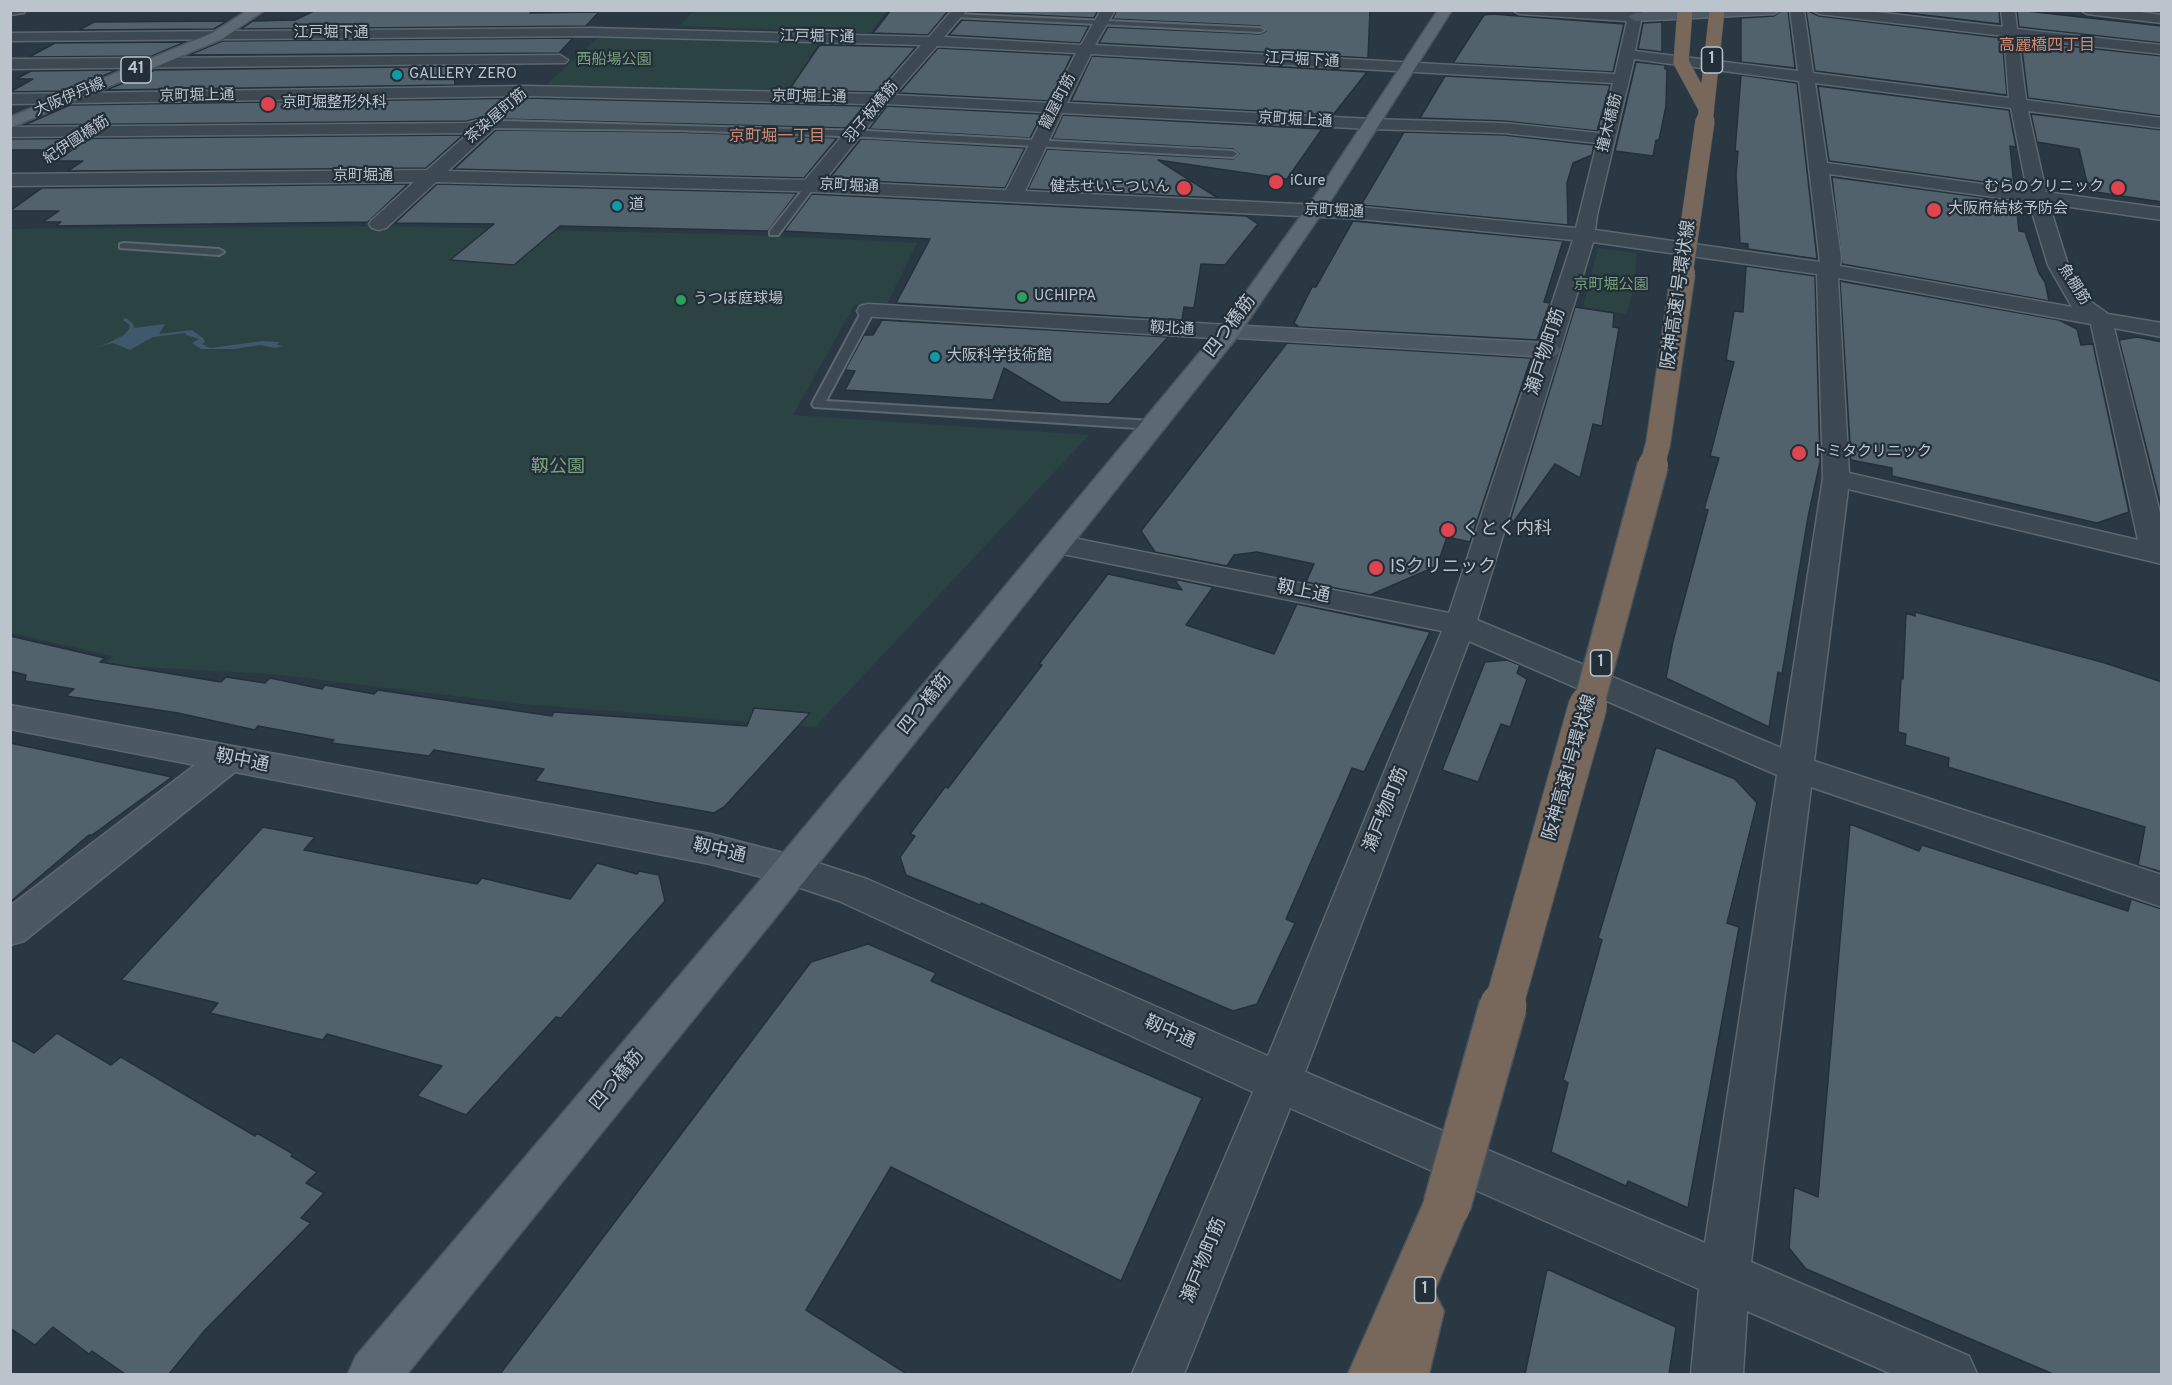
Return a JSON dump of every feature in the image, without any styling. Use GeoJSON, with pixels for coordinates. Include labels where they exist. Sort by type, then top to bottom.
{"type":"FeatureCollection","features":[{"type":"Feature","properties":{"kind":"highway"},"geometry":{"type":"LineString","coordinates":[[1685,10],[1681,62],[1707,110]]}},
{"type":"Feature","properties":{"kind":"highway","name":"阪神高速1号環状線"},"geometry":{"type":"LineString","coordinates":[[1397,1371],[1447,1205],[1607,639],[1658,444],[1707,110],[1717,10]]}},
{"type":"Feature","properties":{"kind":"main road","name":"大阪伊丹線"},"geometry":{"type":"LineString","coordinates":[[10,123],[69,99],[149,81],[258,10]]}},
{"type":"Feature","properties":{"kind":"main road","name":"四つ橋筋"},"geometry":{"type":"LineString","coordinates":[[374,1374],[1058,544],[1229,332],[1371,124],[1445,10]]}},
{"type":"Feature","properties":{"kind":"street"},"geometry":{"type":"LineString","coordinates":[[10,10],[19,10]]}},
{"type":"Feature","properties":{"kind":"street"},"geometry":{"type":"LineString","coordinates":[[10,111],[126,64],[187,36],[233,10]]}},
{"type":"Feature","properties":{"kind":"street"},"geometry":{"type":"LineString","coordinates":[[1519,10],[1615,17],[1635,14],[1774,10]]}},
{"type":"Feature","properties":{"kind":"street"},"geometry":{"type":"LineString","coordinates":[[1717,1374],[1725,1275],[1836,478],[1827,280],[1831,258],[1797,10]]}},
{"type":"Feature","properties":{"kind":"street"},"geometry":{"type":"LineString","coordinates":[[1819,10],[2162,50]]}},
{"type":"Feature","properties":{"kind":"street","name":"魚棚筋"},"geometry":{"type":"LineString","coordinates":[[2008,10],[2018,104],[2037,195],[2058,265],[2082,305],[2101,319],[2158,554]]}},
{"type":"Feature","properties":{"kind":"street"},"geometry":{"type":"LineString","coordinates":[[2087,10],[2162,19]]}},
{"type":"Feature","properties":{"kind":"street","name":"羽子板橋筋"},"geometry":{"type":"LineString","coordinates":[[811,185],[882,99],[958,13]]}},
{"type":"Feature","properties":{"kind":"street","name":"撞木橋筋"},"geometry":{"type":"LineString","coordinates":[[1585,235],[1587,215],[1622,80],[1635,14]]}},
{"type":"Feature","properties":{"kind":"street","name":"籠屋町筋"},"geometry":{"type":"LineString","coordinates":[[1013,195],[1104,17]]}},
{"type":"Feature","properties":{"kind":"street","name":"茶染屋町筋"},"geometry":{"type":"LineString","coordinates":[[379,224],[606,18]]}},
{"type":"Feature","properties":{"kind":"street"},"geometry":{"type":"LineString","coordinates":[[10,64],[126,64],[149,81],[250,35],[271,21]]}},
{"type":"Feature","properties":{"kind":"street","name":"江戸堀下通"},"geometry":{"type":"LineString","coordinates":[[10,37],[590,32],[933,41],[1622,80]]}},
{"type":"Feature","properties":{"kind":"street"},"geometry":{"type":"LineString","coordinates":[[1627,54],[2162,123]]}},
{"type":"Feature","properties":{"kind":"street"},"geometry":{"type":"LineString","coordinates":[[188,64],[560,60]]}},
{"type":"Feature","properties":{"kind":"street","name":"京町堀上通"},"geometry":{"type":"LineString","coordinates":[[10,99],[114,98],[149,81],[882,99],[1371,124],[1504,128],[1607,139]]}},
{"type":"Feature","properties":{"kind":"street","name":"紀伊國橋筋"},"geometry":{"type":"LineString","coordinates":[[65,149],[92,132],[149,81]]}},
{"type":"Feature","properties":{"kind":"street"},"geometry":{"type":"LineString","coordinates":[[10,141],[114,98]]}},
{"type":"Feature","properties":{"kind":"street"},"geometry":{"type":"LineString","coordinates":[[10,132],[467,128],[486,125]]}},
{"type":"Feature","properties":{"kind":"street","name":"紀伊國橋筋"},"geometry":{"type":"LineString","coordinates":[[13,182],[48,161]]}},
{"type":"Feature","properties":{"kind":"street"},"geometry":{"type":"LineString","coordinates":[[1817,167],[2037,195],[2162,214]]}},
{"type":"Feature","properties":{"kind":"street","name":"京町堀通"},"geometry":{"type":"LineString","coordinates":[[13,182],[430,176],[811,185],[1313,210],[1585,235],[1779,261],[2162,330]]}},
{"type":"Feature","properties":{"kind":"street","name":"瀬戸物町筋"},"geometry":{"type":"LineString","coordinates":[[1158,1374],[1279,1082],[1460,625],[1585,235]]}},
{"type":"Feature","properties":{"kind":"street","name":"靱北通"},"geometry":{"type":"LineString","coordinates":[[868,311],[1548,350]]}},
{"type":"Feature","properties":{"kind":"street"},"geometry":{"type":"LineString","coordinates":[[1836,478],[2158,554]]}},
{"type":"Feature","properties":{"kind":"street","name":"靱上通"},"geometry":{"type":"LineString","coordinates":[[1058,544],[1460,625],[1794,768],[2162,891]]}},
{"type":"Feature","properties":{"kind":"street","name":"靱中通"},"geometry":{"type":"LineString","coordinates":[[10,717],[710,849],[790,869],[853,890],[1279,1082],[1951,1374]]}},
{"type":"Feature","properties":{"kind":"street"},"geometry":{"type":"LineString","coordinates":[[10,929],[228,759]]}},
{"type":"Feature","properties":{"kind":"lane"},"geometry":{"type":"LineString","coordinates":[[958,13],[1104,17],[1260,30]]}},
{"type":"Feature","properties":{"kind":"lane"},"geometry":{"type":"LineString","coordinates":[[486,125],[854,134],[1233,154]]}},
{"type":"Feature","properties":{"kind":"lane"},"geometry":{"type":"LineString","coordinates":[[774,234],[811,185]]}},
{"type":"Feature","properties":{"kind":"lane"},"geometry":{"type":"LineString","coordinates":[[124,246],[219,252]]}},
{"type":"Feature","properties":{"kind":"lane"},"geometry":{"type":"LineString","coordinates":[[868,311],[818,404],[1153,425]]}},
{"type":"Feature","properties":{"kind":"green space"},"geometry":{"type":"Polygon","coordinates":[[[694,11],[887,11],[870,33],[679,26],[694,11]]]}},
{"type":"Feature","properties":{"kind":"green space","name":"西船場公園"},"geometry":{"type":"Polygon","coordinates":[[[600,36],[822,40],[808,58],[840,59],[807,93],[550,87],[547,84],[600,36]]]}},
{"type":"Feature","properties":{"kind":"green space","name":"靱公園"},"geometry":{"type":"Polygon","coordinates":[[[387,226],[750,235],[917,243],[886,306],[855,304],[793,415],[1089,435],[815,727],[522,704],[271,674],[144,667],[99,668],[113,656],[11,633],[11,229],[387,226]]]}},
{"type":"Feature","properties":{"kind":"green space","name":"京町堀公園"},"geometry":{"type":"Polygon","coordinates":[[[1598,248],[1637,253],[1633,292],[1626,314],[1583,307],[1598,248]]]}},
{"type":"Feature","properties":{"kind":"water"},"geometry":{"type":"Polygon","coordinates":[[[126,318],[134,328],[165,324],[159,334],[192,330],[204,339],[205,342],[202,344],[210,348],[262,341],[279,342],[277,345],[283,346],[275,348],[260,345],[234,349],[201,349],[192,343],[199,339],[186,335],[186,333],[153,337],[130,350],[113,343],[83,351],[104,345],[124,335],[130,325],[123,320],[126,318]]]}},
{"type":"Feature","properties":{"kind":"building"},"geometry":{"type":"Polygon","coordinates":[[[316,10],[599,12],[586,26],[241,29],[253,21],[295,20],[316,10]]]}},
{"type":"Feature","properties":{"kind":"building"},"geometry":{"type":"Polygon","coordinates":[[[891,10],[949,10],[928,35],[873,33],[891,10]]]}},
{"type":"Feature","properties":{"kind":"building"},"geometry":{"type":"Polygon","coordinates":[[[969,10],[1098,10],[1094,18],[968,12],[969,10]]]}},
{"type":"Feature","properties":{"kind":"building"},"geometry":{"type":"Polygon","coordinates":[[[1117,10],[1370,10],[1368,58],[1099,43],[1108,27],[1260,34],[1266,31],[1260,26],[1112,19],[1117,10]]]}},
{"type":"Feature","properties":{"kind":"building"},"geometry":{"type":"Polygon","coordinates":[[[1783,10],[1788,10],[1795,68],[1741,62],[1741,18],[1774,16],[1783,10]]]}},
{"type":"Feature","properties":{"kind":"building"},"geometry":{"type":"Polygon","coordinates":[[[1806,10],[1819,16],[2002,38],[2007,95],[1815,71],[1806,10]]]}},
{"type":"Feature","properties":{"kind":"building"},"geometry":{"type":"Polygon","coordinates":[[[1882,10],[1999,10],[2000,24],[1882,10]]]}},
{"type":"Feature","properties":{"kind":"building"},"geometry":{"type":"Polygon","coordinates":[[[2017,10],[2162,26],[2162,43],[2019,27],[2017,10]]]}},
{"type":"Feature","properties":{"kind":"building"},"geometry":{"type":"Polygon","coordinates":[[[1484,15],[1624,24],[1613,72],[1453,63],[1484,15]]]}},
{"type":"Feature","properties":{"kind":"building"},"geometry":{"type":"Polygon","coordinates":[[[962,20],[1089,26],[1080,43],[949,35],[962,20]]]}},
{"type":"Feature","properties":{"kind":"building"},"geometry":{"type":"Polygon","coordinates":[[[227,21],[214,29],[79,30],[94,22],[227,21]]]}},
{"type":"Feature","properties":{"kind":"building"},"geometry":{"type":"Polygon","coordinates":[[[1662,22],[1662,52],[1638,49],[1643,23],[1662,22]]]}},
{"type":"Feature","properties":{"kind":"building"},"geometry":{"type":"Polygon","coordinates":[[[573,38],[559,53],[189,55],[222,41],[573,38]]]}},
{"type":"Feature","properties":{"kind":"building"},"geometry":{"type":"Polygon","coordinates":[[[2021,41],[2162,56],[2162,116],[2028,98],[2021,41]]]}},
{"type":"Feature","properties":{"kind":"building"},"geometry":{"type":"Polygon","coordinates":[[[185,42],[152,56],[29,57],[55,43],[185,42]]]}},
{"type":"Feature","properties":{"kind":"building"},"geometry":{"type":"Polygon","coordinates":[[[819,46],[916,47],[877,92],[789,90],[819,46]]]}},
{"type":"Feature","properties":{"kind":"building"},"geometry":{"type":"Polygon","coordinates":[[[938,48],[1072,55],[1050,101],[899,93],[938,48]]]}},
{"type":"Feature","properties":{"kind":"building"},"geometry":{"type":"Polygon","coordinates":[[[1092,56],[1367,72],[1333,115],[1071,101],[1092,56]]]}},
{"type":"Feature","properties":{"kind":"building"},"geometry":{"type":"Polygon","coordinates":[[[1636,62],[1665,65],[1667,69],[1666,106],[1653,156],[1615,151],[1636,62]]]}},
{"type":"Feature","properties":{"kind":"building"},"geometry":{"type":"Polygon","coordinates":[[[480,66],[454,70],[455,85],[106,90],[155,70],[480,66]]]}},
{"type":"Feature","properties":{"kind":"building"},"geometry":{"type":"Polygon","coordinates":[[[117,70],[67,91],[10,92],[33,79],[16,79],[31,71],[117,70]]]}},
{"type":"Feature","properties":{"kind":"building"},"geometry":{"type":"Polygon","coordinates":[[[1741,75],[1797,83],[1817,259],[1748,249],[1748,244],[1740,243],[1736,175],[1738,151],[1735,151],[1741,75]]]}},
{"type":"Feature","properties":{"kind":"building"},"geometry":{"type":"Polygon","coordinates":[[[1445,76],[1610,85],[1597,131],[1504,121],[1420,118],[1445,76]]]}},
{"type":"Feature","properties":{"kind":"building"},"geometry":{"type":"Polygon","coordinates":[[[1818,86],[2009,110],[2016,147],[2010,146],[2014,186],[1829,161],[1818,86]]]}},
{"type":"Feature","properties":{"kind":"building"},"geometry":{"type":"Polygon","coordinates":[[[527,98],[864,106],[846,128],[500,119],[491,115],[467,121],[24,125],[70,105],[527,98]]]}},
{"type":"Feature","properties":{"kind":"building"},"geometry":{"type":"Polygon","coordinates":[[[887,106],[1042,114],[1030,138],[869,129],[887,106]]]}},
{"type":"Feature","properties":{"kind":"building"},"geometry":{"type":"Polygon","coordinates":[[[2031,114],[2162,130],[2162,202],[2089,191],[2079,149],[2037,142],[2031,114]]]}},
{"type":"Feature","properties":{"kind":"building"},"geometry":{"type":"Polygon","coordinates":[[[1063,115],[1322,129],[1287,179],[1158,160],[1218,198],[1028,189],[1047,149],[1233,159],[1239,154],[1233,149],[1052,139],[1063,115]]]}},
{"type":"Feature","properties":{"kind":"building"},"geometry":{"type":"Polygon","coordinates":[[[496,130],[676,132],[837,138],[804,178],[454,169],[496,130]]]}},
{"type":"Feature","properties":{"kind":"building"},"geometry":{"type":"Polygon","coordinates":[[[1404,132],[1504,135],[1594,145],[1592,155],[1573,163],[1567,183],[1568,225],[1361,205],[1404,132]]]}},
{"type":"Feature","properties":{"kind":"building"},"geometry":{"type":"Polygon","coordinates":[[[463,135],[426,168],[68,171],[83,161],[56,161],[72,150],[10,150],[10,139],[463,135]]]}},
{"type":"Feature","properties":{"kind":"building"},"geometry":{"type":"Polygon","coordinates":[[[861,139],[1025,148],[1005,188],[829,179],[861,139]]]}},
{"type":"Feature","properties":{"kind":"building"},"geometry":{"type":"Polygon","coordinates":[[[1832,177],[2016,202],[2019,231],[2025,232],[2039,273],[2045,282],[2049,301],[1842,264],[1832,177]]]}},
{"type":"Feature","properties":{"kind":"building"},"geometry":{"type":"Polygon","coordinates":[[[408,184],[368,222],[56,226],[61,222],[43,222],[59,211],[10,211],[42,188],[408,184]]]}},
{"type":"Feature","properties":{"kind":"building"},"geometry":{"type":"Polygon","coordinates":[[[437,184],[797,193],[768,231],[560,226],[514,265],[450,260],[494,224],[395,223],[437,184]]]}},
{"type":"Feature","properties":{"kind":"building"},"geometry":{"type":"Polygon","coordinates":[[[812,194],[1246,216],[1258,224],[1225,265],[1201,264],[1194,308],[1184,307],[1182,320],[896,303],[930,239],[784,231],[812,194]]]}},
{"type":"Feature","properties":{"kind":"building"},"geometry":{"type":"Polygon","coordinates":[[[1353,221],[1563,241],[1544,302],[1550,303],[1537,340],[1299,327],[1294,323],[1312,287],[1316,287],[1353,221]]]}},
{"type":"Feature","properties":{"kind":"building"},"geometry":{"type":"Polygon","coordinates":[[[1746,266],[1815,276],[1820,462],[1808,517],[1782,674],[1778,672],[1769,727],[1666,678],[1673,641],[1708,510],[1704,509],[1719,458],[1710,456],[1734,362],[1726,360],[1734,311],[1743,312],[1746,266]]]}},
{"type":"Feature","properties":{"kind":"building"},"geometry":{"type":"Polygon","coordinates":[[[1840,281],[2059,320],[2077,329],[2081,345],[2093,344],[2129,512],[2097,523],[1892,476],[1892,468],[1851,460],[1840,281]]]}},
{"type":"Feature","properties":{"kind":"building"},"geometry":{"type":"Polygon","coordinates":[[[1575,307],[1614,313],[1613,327],[1619,328],[1602,426],[1593,424],[1580,478],[1555,464],[1507,531],[1575,307]]]}},
{"type":"Feature","properties":{"kind":"building"},"geometry":{"type":"Polygon","coordinates":[[[882,320],[1168,337],[1109,404],[1061,402],[1004,368],[993,400],[845,390],[855,371],[845,370],[864,335],[873,335],[882,320]]]}},
{"type":"Feature","properties":{"kind":"building"},"geometry":{"type":"Polygon","coordinates":[[[2137,337],[2162,342],[2162,510],[2119,340],[2137,337]]]}},
{"type":"Feature","properties":{"kind":"building"},"geometry":{"type":"Polygon","coordinates":[[[1287,343],[1531,358],[1470,542],[1447,537],[1437,566],[1370,595],[1306,582],[1314,564],[1257,552],[1234,555],[1227,566],[1155,552],[1141,531],[1287,343]]]}},
{"type":"Feature","properties":{"kind":"building"},"geometry":{"type":"Polygon","coordinates":[[[1108,574],[1182,590],[1174,579],[1213,587],[1186,625],[1274,654],[1297,604],[1430,632],[1364,772],[1352,768],[1286,919],[1295,923],[1257,1004],[1233,1011],[981,903],[980,905],[906,875],[900,857],[915,836],[910,834],[1042,665],[1039,664],[1108,574]]]}},
{"type":"Feature","properties":{"kind":"building"},"geometry":{"type":"Polygon","coordinates":[[[1915,612],[2105,663],[2162,682],[2162,872],[2138,865],[2145,827],[1948,767],[1949,758],[1905,745],[1906,734],[1898,732],[1901,678],[1903,679],[1906,613],[1915,616],[1915,612]]]}},
{"type":"Feature","properties":{"kind":"building"},"geometry":{"type":"Polygon","coordinates":[[[10,636],[105,658],[100,662],[221,682],[226,677],[265,683],[270,678],[322,689],[325,685],[374,694],[378,690],[552,716],[554,712],[747,726],[754,708],[810,713],[724,807],[714,813],[535,781],[544,769],[434,750],[429,756],[331,743],[334,740],[258,726],[255,730],[178,713],[66,696],[74,689],[25,681],[26,675],[10,671],[10,636]]]}},
{"type":"Feature","properties":{"kind":"building"},"geometry":{"type":"Polygon","coordinates":[[[1507,660],[1520,665],[1517,673],[1527,679],[1510,727],[1501,724],[1478,782],[1442,770],[1485,662],[1507,660]]]}},
{"type":"Feature","properties":{"kind":"building"},"geometry":{"type":"Polygon","coordinates":[[[10,743],[172,777],[89,835],[10,902],[10,743]]]}},
{"type":"Feature","properties":{"kind":"building"},"geometry":{"type":"Polygon","coordinates":[[[1656,747],[1735,779],[1757,803],[1727,923],[1739,927],[1688,1208],[1628,1181],[1626,1186],[1551,1152],[1568,1083],[1563,1080],[1602,940],[1598,938],[1656,747]]]}},
{"type":"Feature","properties":{"kind":"building"},"geometry":{"type":"Polygon","coordinates":[[[1850,824],[1919,851],[1922,845],[2128,911],[2131,899],[2162,909],[2162,1374],[2053,1374],[1806,1269],[1789,1248],[1794,1187],[1818,1197],[1850,824]]]}},
{"type":"Feature","properties":{"kind":"building"},"geometry":{"type":"Polygon","coordinates":[[[263,827],[315,837],[304,850],[477,884],[482,878],[570,899],[597,863],[637,874],[639,871],[659,875],[665,901],[561,1018],[556,1017],[466,1115],[417,1096],[442,1066],[327,1034],[323,1040],[210,1013],[218,1003],[121,980],[263,827]]]}},
{"type":"Feature","properties":{"kind":"building"},"geometry":{"type":"Polygon","coordinates":[[[868,944],[936,973],[931,981],[1202,1098],[1121,1281],[891,1167],[806,1310],[907,1374],[500,1374],[811,962],[868,944]]]}},
{"type":"Feature","properties":{"kind":"building"},"geometry":{"type":"Polygon","coordinates":[[[57,1033],[111,1065],[121,1057],[255,1136],[257,1133],[293,1154],[291,1156],[317,1172],[306,1183],[324,1193],[301,1218],[311,1223],[205,1330],[169,1374],[125,1374],[92,1351],[89,1354],[53,1327],[35,1345],[10,1328],[10,1039],[34,1053],[57,1033]]]}},
{"type":"Feature","properties":{"kind":"building"},"geometry":{"type":"Polygon","coordinates":[[[1547,1269],[1676,1327],[1669,1374],[1525,1374],[1547,1269]]]}},
{"type":"Feature","properties":{"kind":"place","name":"GALLERY ZERO"},"geometry":{"type":"Point","coordinates":[397,75]}},
{"type":"Feature","properties":{"kind":"place","name":"京町堀整形外科"},"geometry":{"type":"Point","coordinates":[268,104]}},
{"type":"Feature","properties":{"kind":"place","name":"iCure"},"geometry":{"type":"Point","coordinates":[1276,182]}},
{"type":"Feature","properties":{"kind":"place","name":"健志せいこついん"},"geometry":{"type":"Point","coordinates":[1184,188]}},
{"type":"Feature","properties":{"kind":"place","name":"むらのクリニック"},"geometry":{"type":"Point","coordinates":[2118,188]}},
{"type":"Feature","properties":{"kind":"place","name":"道"},"geometry":{"type":"Point","coordinates":[617,206]}},
{"type":"Feature","properties":{"kind":"place","name":"大阪府結核予防会"},"geometry":{"type":"Point","coordinates":[1934,210]}},
{"type":"Feature","properties":{"kind":"place","name":"UCHIPPA"},"geometry":{"type":"Point","coordinates":[1022,297]}},
{"type":"Feature","properties":{"kind":"place","name":"うつぼ庭球場"},"geometry":{"type":"Point","coordinates":[681,300]}},
{"type":"Feature","properties":{"kind":"place","name":"大阪科学技術館"},"geometry":{"type":"Point","coordinates":[935,357]}},
{"type":"Feature","properties":{"kind":"place","name":"トミタクリニック"},"geometry":{"type":"Point","coordinates":[1799,453]}},
{"type":"Feature","properties":{"kind":"place","name":"くとく内科"},"geometry":{"type":"Point","coordinates":[1448,530]}},
{"type":"Feature","properties":{"kind":"place","name":"ISクリニック"},"geometry":{"type":"Point","coordinates":[1376,568]}},
{"type":"Feature","properties":{"kind":"district","name":"高麗橋四丁目"},"geometry":{"type":"Point","coordinates":[2047,47]}},
{"type":"Feature","properties":{"kind":"district","name":"京町堀一丁目"},"geometry":{"type":"Point","coordinates":[777,138]}}]}
